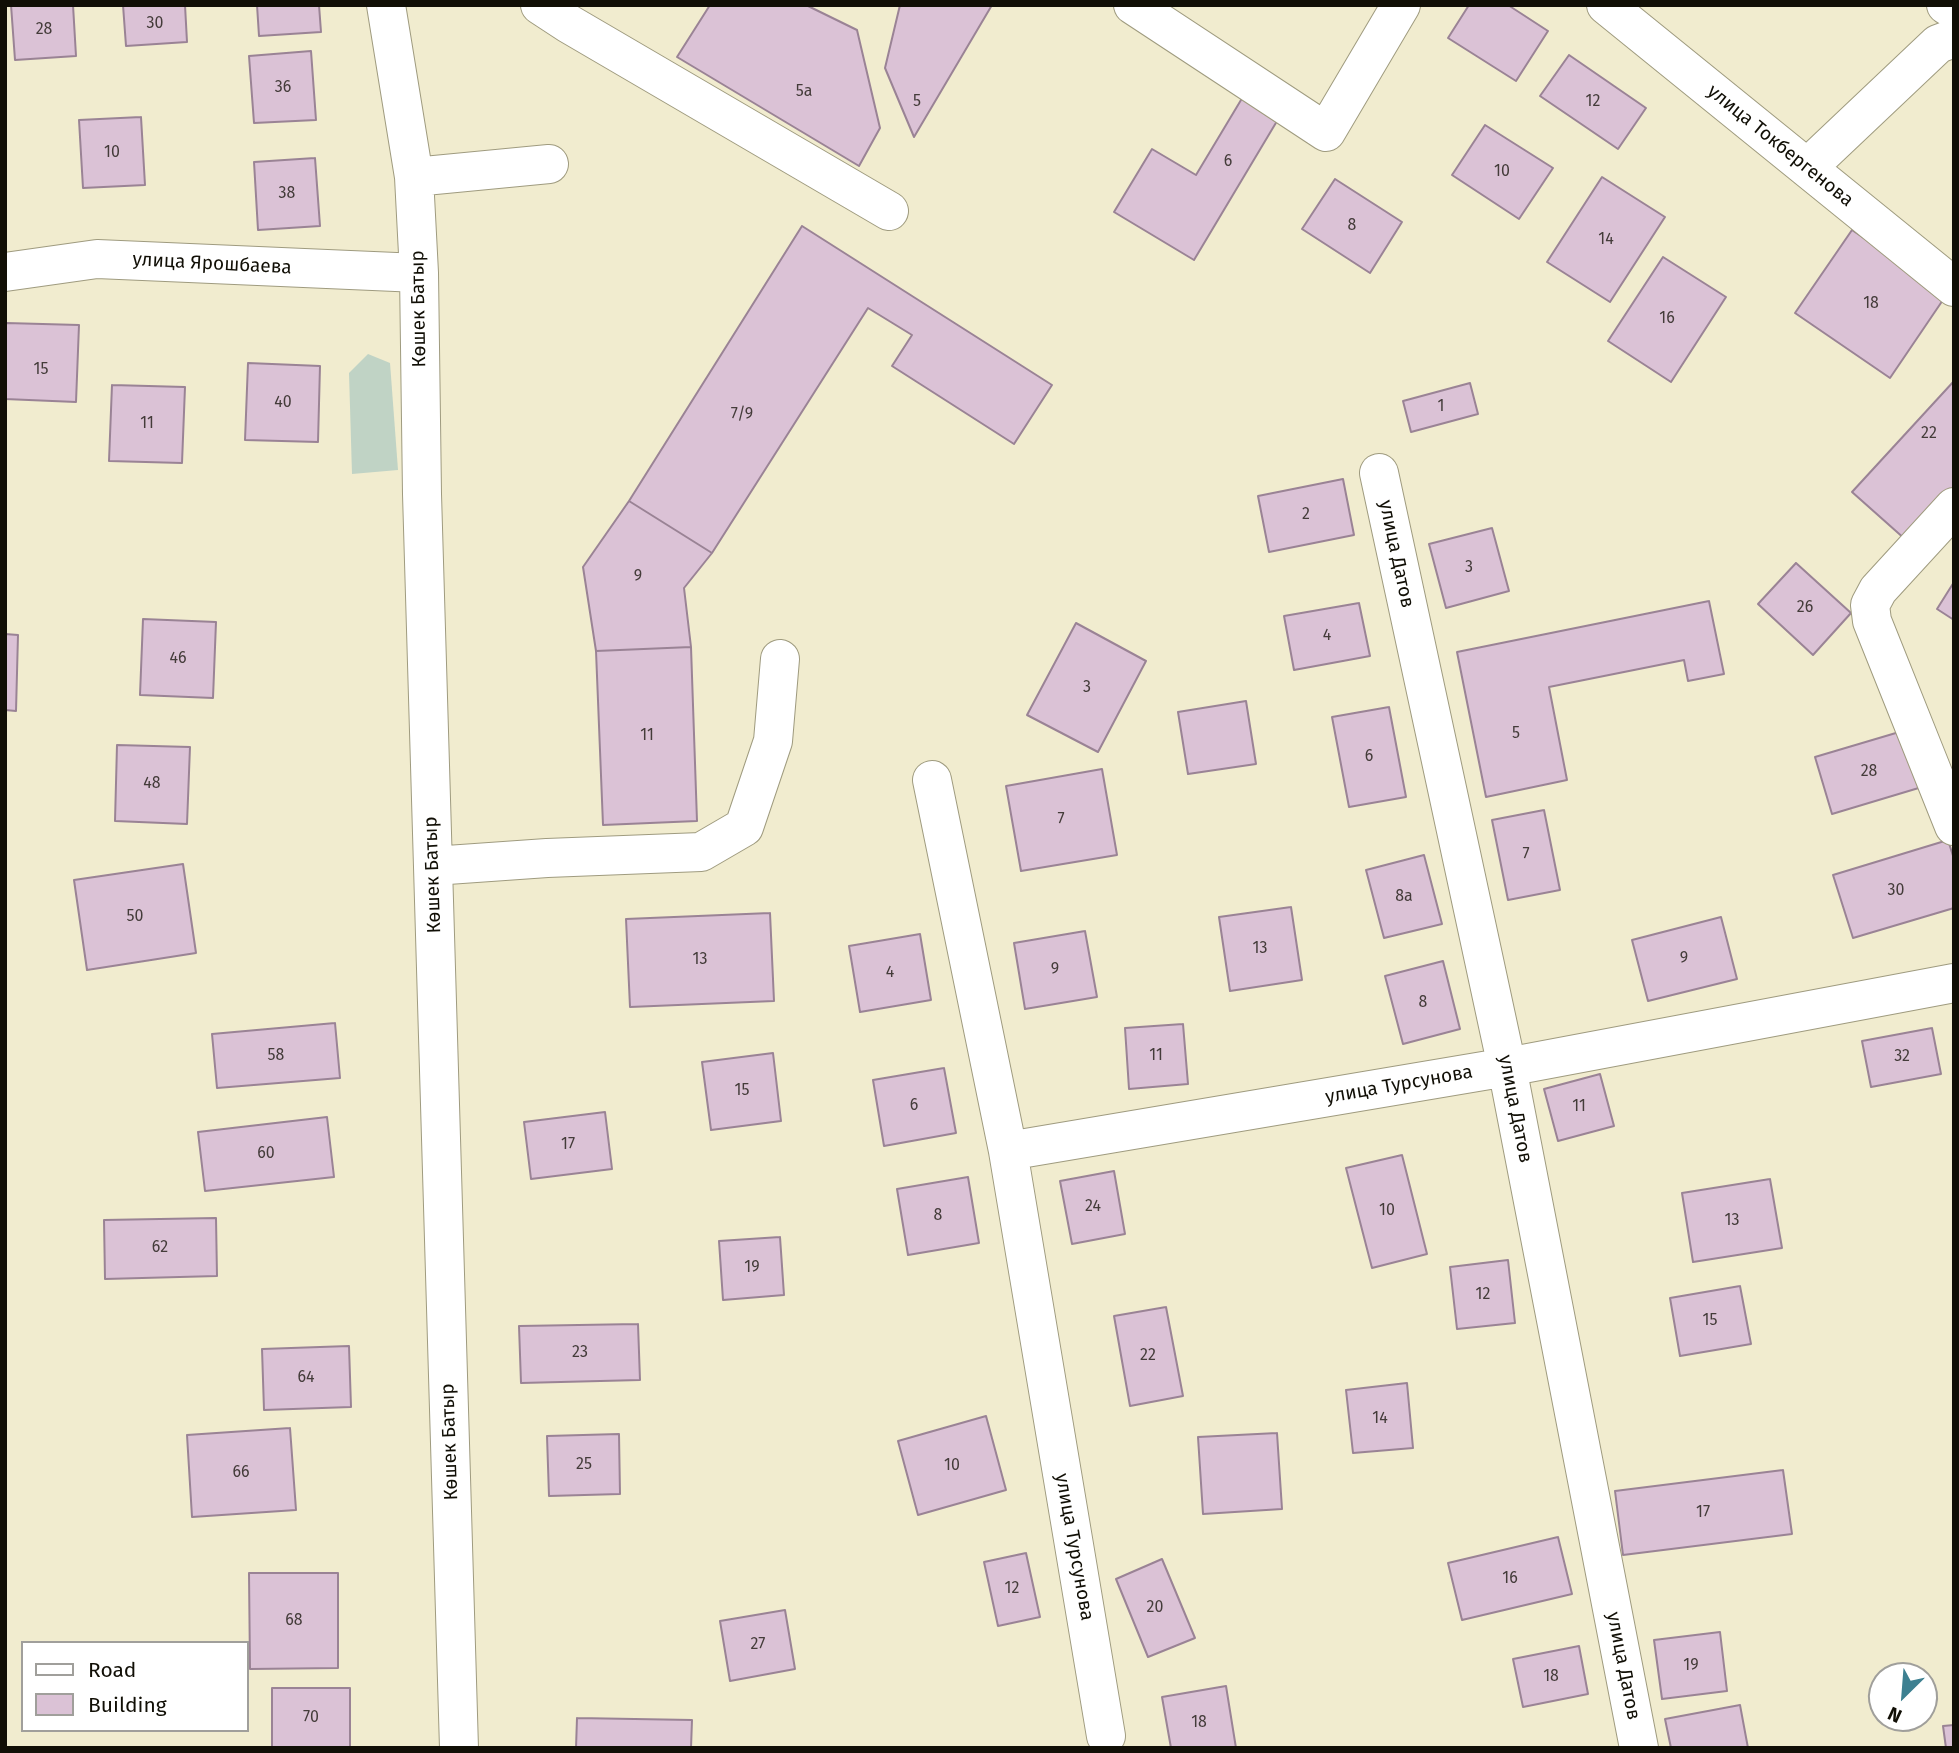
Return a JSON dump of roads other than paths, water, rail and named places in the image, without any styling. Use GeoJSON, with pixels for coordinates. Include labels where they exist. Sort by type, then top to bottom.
{"type":"FeatureCollection","features":[{"type":"Feature","properties":{"kind":"street","name":"Көшек Батыр"},"geometry":{"type":"LineString","coordinates":[[386,5],[414,177],[419,273],[422,494],[459,1748]]}},
{"type":"Feature","properties":{"kind":"street"},"geometry":{"type":"LineString","coordinates":[[540,5],[889,211]]}},
{"type":"Feature","properties":{"kind":"street"},"geometry":{"type":"LineString","coordinates":[[1133,5],[1326,132],[1401,5]]}},
{"type":"Feature","properties":{"kind":"street","name":"улица Токбергенова"},"geometry":{"type":"LineString","coordinates":[[1606,5],[1954,287]]}},
{"type":"Feature","properties":{"kind":"street"},"geometry":{"type":"LineString","coordinates":[[1946,5],[1954,10]]}},
{"type":"Feature","properties":{"kind":"street"},"geometry":{"type":"LineString","coordinates":[[1807,168],[1938,44],[1954,38]]}},
{"type":"Feature","properties":{"kind":"street"},"geometry":{"type":"LineString","coordinates":[[414,177],[549,164]]}},
{"type":"Feature","properties":{"kind":"street","name":"улица Ярошбаева"},"geometry":{"type":"LineString","coordinates":[[5,272],[97,259],[419,273]]}},
{"type":"Feature","properties":{"kind":"street","name":"улица Датов"},"geometry":{"type":"LineString","coordinates":[[1379,472],[1507,1067],[1639,1748]]}},
{"type":"Feature","properties":{"kind":"street"},"geometry":{"type":"LineString","coordinates":[[1954,507],[1878,590],[1870,605],[1872,621],[1954,826]]}},
{"type":"Feature","properties":{"kind":"street"},"geometry":{"type":"LineString","coordinates":[[433,866],[701,852],[744,827],[774,741],[780,659]]}},
{"type":"Feature","properties":{"kind":"street","name":"улица Турсунова"},"geometry":{"type":"LineString","coordinates":[[932,780],[1008,1151],[1105,1736]]}},
{"type":"Feature","properties":{"kind":"street","name":"улица Турсунова"},"geometry":{"type":"LineString","coordinates":[[1008,1151],[1507,1067],[1954,983]]}}]}
